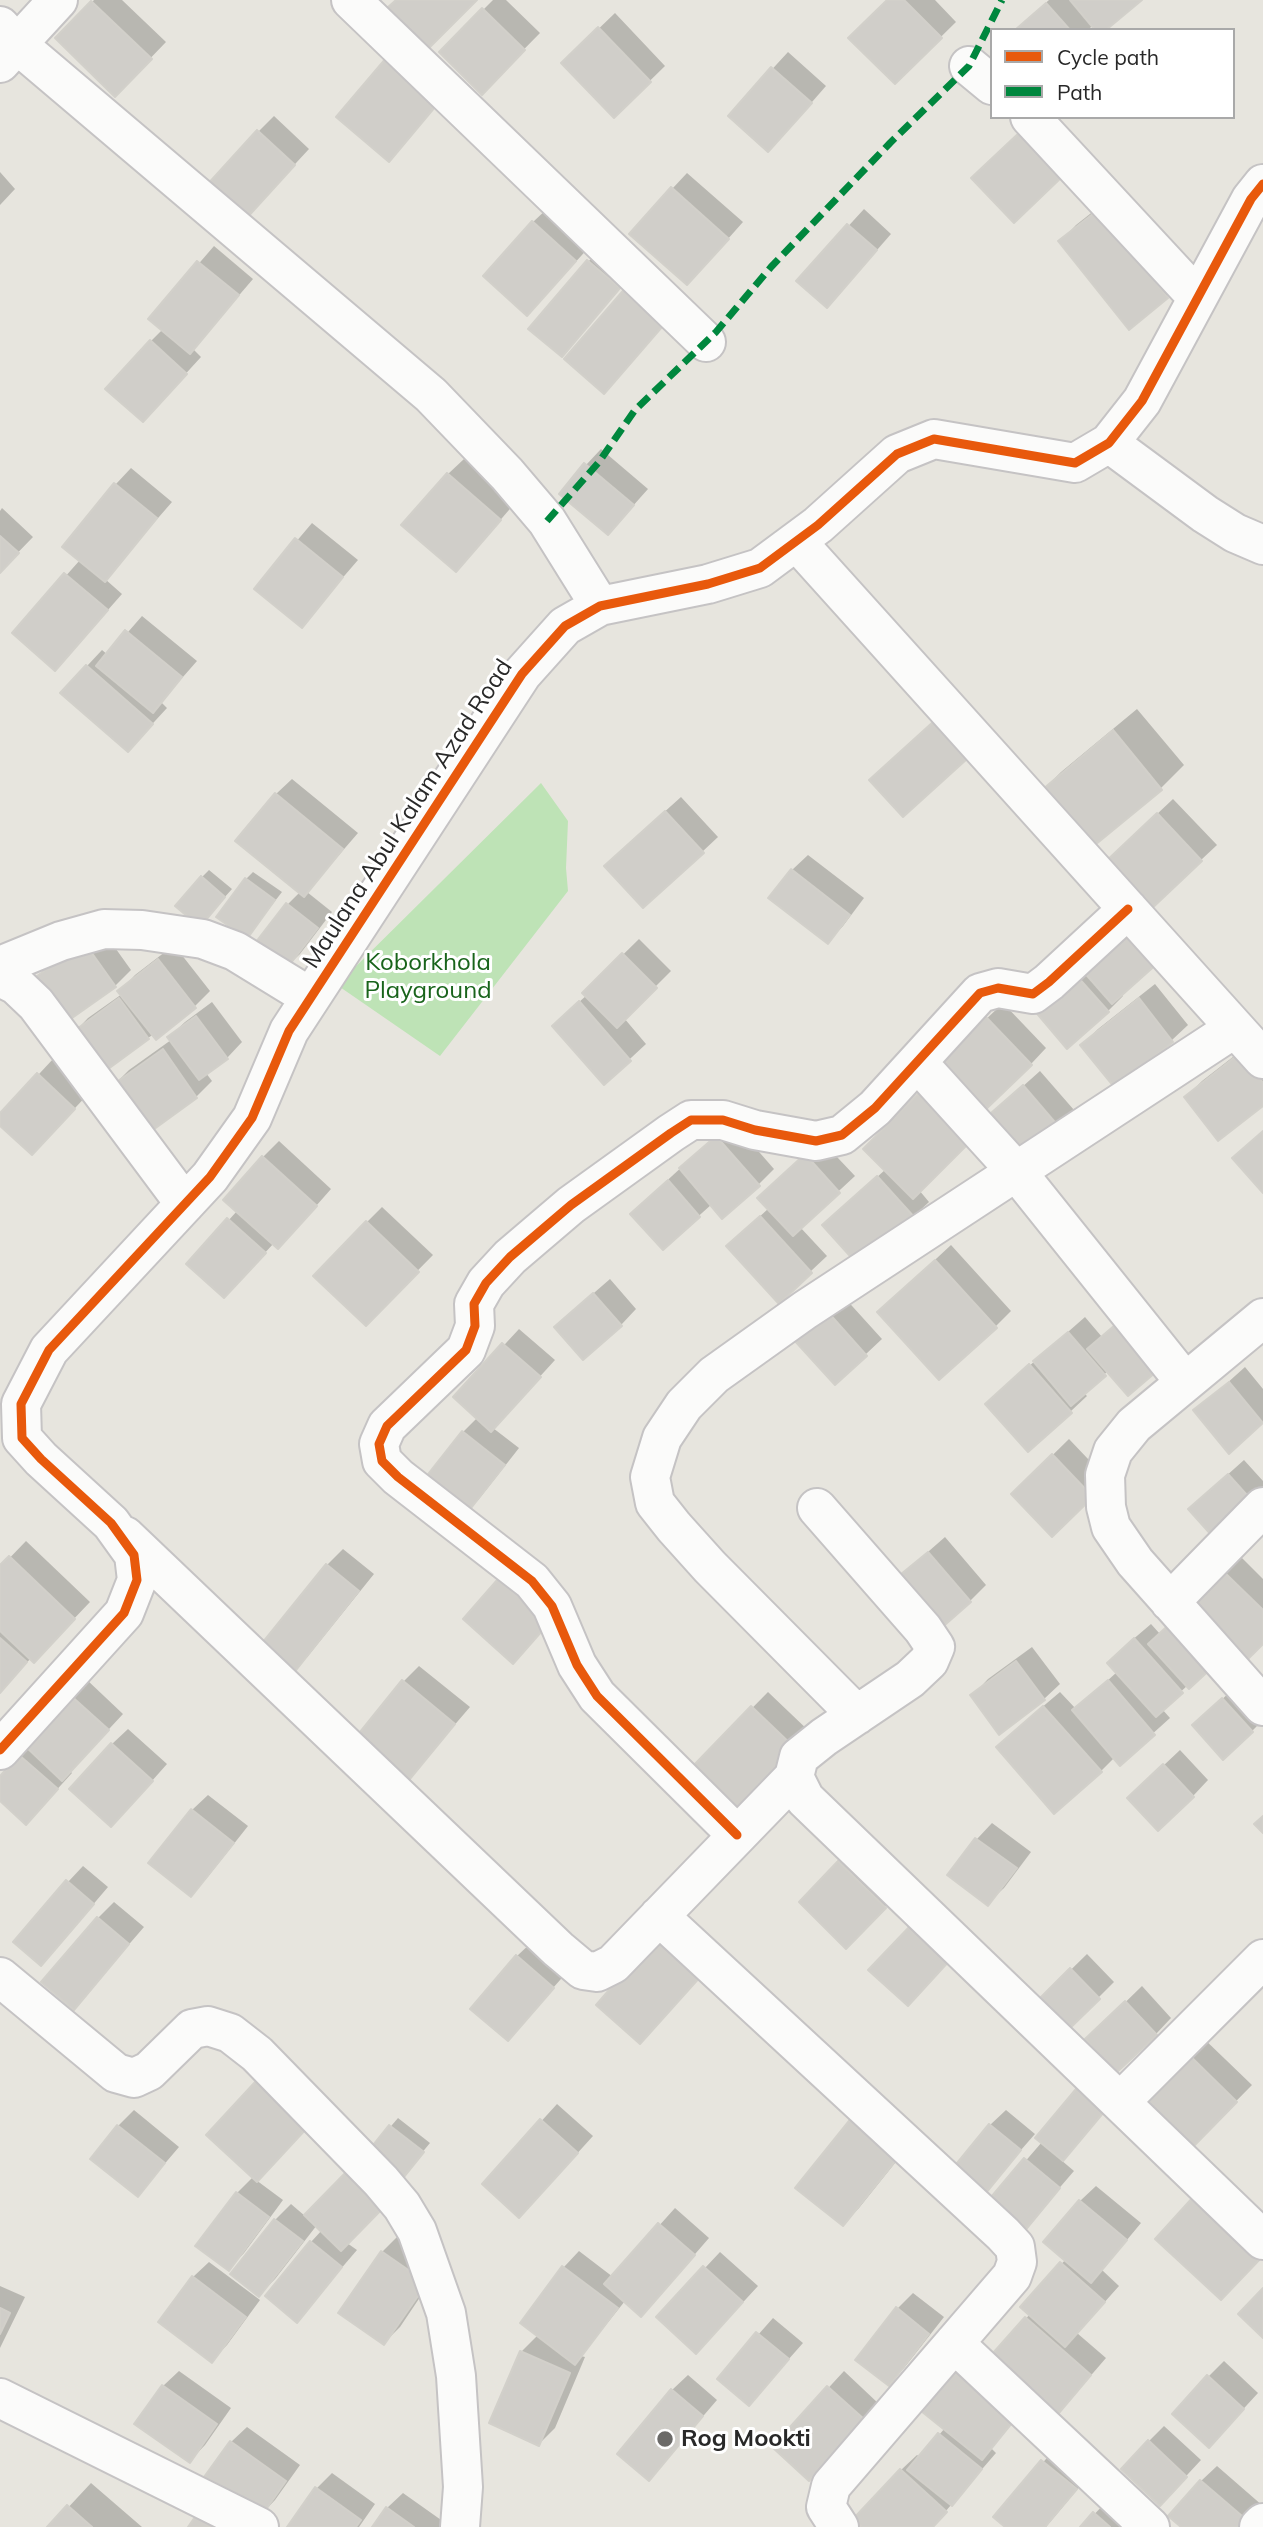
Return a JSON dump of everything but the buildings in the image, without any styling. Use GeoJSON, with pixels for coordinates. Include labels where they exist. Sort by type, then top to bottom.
{"type":"FeatureCollection","features":[{"type":"Feature","properties":{"kind":"street"},"geometry":{"type":"LineString","coordinates":[[58,0],[6,45],[431,395],[507,474],[547,521],[600,606]]}},
{"type":"Feature","properties":{"kind":"street"},"geometry":{"type":"LineString","coordinates":[[351,0],[706,342]]}},
{"type":"Feature","properties":{"kind":"street"},"geometry":{"type":"LineString","coordinates":[[1032,119],[1197,297]]}},
{"type":"Feature","properties":{"kind":"street","name":"Maulana Abul Kalam Azad Road"},"geometry":{"type":"LineString","coordinates":[[0,1750],[124,1613],[137,1580],[134,1555],[111,1523],[7,1429],[49,1350],[210,1177],[252,1118],[289,1031],[522,674],[565,626],[600,606],[708,584],[760,568],[797,542],[897,454],[934,439],[1075,463],[1109,443],[1142,401],[1251,198],[1263,184]]}},
{"type":"Feature","properties":{"kind":"street"},"geometry":{"type":"LineString","coordinates":[[1109,443],[1205,514],[1235,533],[1263,545]]}},
{"type":"Feature","properties":{"kind":"street"},"geometry":{"type":"LineString","coordinates":[[797,542],[1263,1059]]}},
{"type":"Feature","properties":{"kind":"street"},"geometry":{"type":"LineString","coordinates":[[737,1835],[597,1696],[576,1665],[552,1606],[532,1581],[398,1477],[382,1461],[379,1444],[387,1426],[466,1350],[475,1326],[474,1304],[486,1283],[544,1226],[671,1133],[691,1120],[723,1120],[755,1130],[816,1141],[842,1135],[875,1108],[980,993],[998,988],[1033,993],[1049,982],[1128,909]]}},
{"type":"Feature","properties":{"kind":"street"},"geometry":{"type":"LineString","coordinates":[[0,966],[61,941],[104,929],[142,930],[203,939],[235,951],[310,997]]}},
{"type":"Feature","properties":{"kind":"street"},"geometry":{"type":"LineString","coordinates":[[0,977],[16,985],[36,1004],[185,1205]]}},
{"type":"Feature","properties":{"kind":"street"},"geometry":{"type":"LineString","coordinates":[[857,1715],[710,1567],[655,1503],[650,1477],[662,1438],[684,1405],[714,1375],[805,1310],[1235,1028]]}},
{"type":"Feature","properties":{"kind":"street"},"geometry":{"type":"LineString","coordinates":[[917,1062],[1016,1171],[1185,1382]]}},
{"type":"Feature","properties":{"kind":"street"},"geometry":{"type":"LineString","coordinates":[[1263,1318],[1134,1425],[1113,1451],[1105,1475],[1106,1507],[1111,1527],[1135,1562],[1263,1706]]}},
{"type":"Feature","properties":{"kind":"street"},"geometry":{"type":"LineString","coordinates":[[1170,1602],[1263,1507]]}},
{"type":"Feature","properties":{"kind":"street"},"geometry":{"type":"LineString","coordinates":[[111,1523],[558,1949],[583,1970],[597,1972],[613,1964],[794,1777],[799,1757],[911,1679],[929,1661],[935,1647],[923,1629],[817,1508]]}},
{"type":"Feature","properties":{"kind":"street"},"geometry":{"type":"LineString","coordinates":[[794,1777],[805,1799],[1263,2240]]}},
{"type":"Feature","properties":{"kind":"street"},"geometry":{"type":"LineString","coordinates":[[659,1916],[1015,2247],[1017,2262],[1012,2276],[831,2486],[826,2507],[839,2527]]}},
{"type":"Feature","properties":{"kind":"street"},"geometry":{"type":"LineString","coordinates":[[1120,2102],[1263,1959]]}},
{"type":"Feature","properties":{"kind":"street"},"geometry":{"type":"LineString","coordinates":[[0,1977],[116,2073],[134,2078],[149,2071],[192,2029],[208,2026],[230,2033],[257,2054],[381,2181],[417,2231],[446,2313],[456,2376],[463,2487],[460,2527]]}},
{"type":"Feature","properties":{"kind":"street"},"geometry":{"type":"LineString","coordinates":[[954,2343],[1150,2527]]}},
{"type":"Feature","properties":{"kind":"street"},"geometry":{"type":"LineString","coordinates":[[0,2398],[259,2527]]}},
{"type":"Feature","properties":{"kind":"street"},"geometry":{"type":"LineString","coordinates":[[1259,2527],[1263,2523]]}},
{"type":"Feature","properties":{"kind":"green space","name":"Koborkhola Playground"},"geometry":{"type":"Polygon","coordinates":[[[541,783],[568,821],[568,891],[440,1056],[337,985],[541,783]]]}},
{"type":"Feature","properties":{"kind":"marked path"},"geometry":{"type":"LineString","coordinates":[[547,521],[599,462],[635,410],[716,332],[771,267],[890,143],[969,66],[1002,0]]}},
{"type":"Feature","properties":{"kind":"cycle path"},"geometry":{"type":"LineString","coordinates":[[0,1750],[124,1613],[137,1580],[134,1555],[111,1523],[22,1438],[21,1404],[49,1350],[210,1177],[252,1118],[289,1031],[522,674],[565,626],[600,606],[708,584],[760,568],[818,525],[897,454],[934,439],[1075,463],[1109,443],[1142,401],[1251,199],[1263,184]]}},
{"type":"Feature","properties":{"kind":"cycle path"},"geometry":{"type":"LineString","coordinates":[[737,1835],[597,1696],[577,1665],[552,1606],[532,1581],[398,1477],[382,1461],[379,1444],[387,1426],[466,1350],[475,1326],[474,1304],[486,1283],[510,1257],[571,1205],[671,1133],[691,1120],[723,1120],[755,1130],[816,1141],[842,1135],[875,1108],[980,993],[998,988],[1033,994],[1128,909]]}},
{"type":"Feature","properties":{"kind":"place","name":"Rog Mookti"},"geometry":{"type":"Point","coordinates":[665,2439]}}]}
